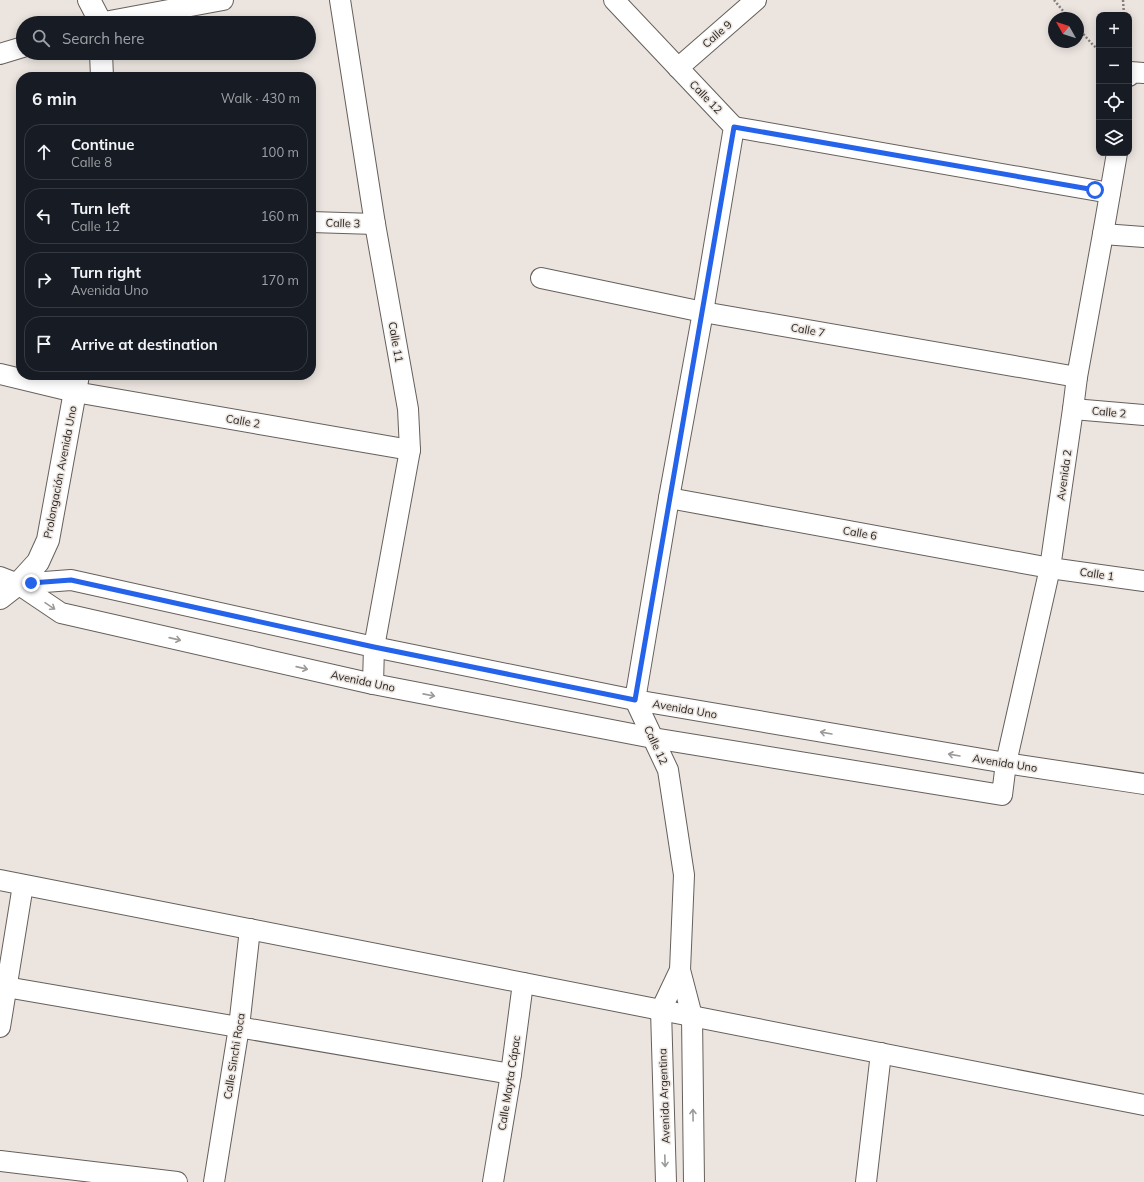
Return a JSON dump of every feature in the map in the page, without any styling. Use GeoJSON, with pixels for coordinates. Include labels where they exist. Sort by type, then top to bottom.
{"type":"FeatureCollection","features":[{"type":"Feature","properties":{"kind":"street"},"geometry":{"type":"LineString","coordinates":[[89,0],[97,16]]}},
{"type":"Feature","properties":{"kind":"street"},"geometry":{"type":"LineString","coordinates":[[137,16],[222,0]]}},
{"type":"Feature","properties":{"kind":"street","name":"Calle 11"},"geometry":{"type":"LineString","coordinates":[[340,0],[375,224],[408,408],[410,450],[374,647],[373,684]]}},
{"type":"Feature","properties":{"kind":"street","name":"Calle 12"},"geometry":{"type":"LineString","coordinates":[[614,0],[734,127]]}},
{"type":"Feature","properties":{"kind":"street","name":"Calle 9"},"geometry":{"type":"LineString","coordinates":[[678,68],[756,0]]}},
{"type":"Feature","properties":{"kind":"street"},"geometry":{"type":"LineString","coordinates":[[0,54],[16,49]]}},
{"type":"Feature","properties":{"kind":"street"},"geometry":{"type":"LineString","coordinates":[[101,60],[102,72]]}},
{"type":"Feature","properties":{"kind":"street"},"geometry":{"type":"LineString","coordinates":[[635,700],[734,127],[1110,193]]}},
{"type":"Feature","properties":{"kind":"street","name":"Avenida 2"},"geometry":{"type":"LineString","coordinates":[[1002,795],[1006,763],[1050,568],[1077,377],[1104,234],[1116,156]]}},
{"type":"Feature","properties":{"kind":"street","name":"Calle 3"},"geometry":{"type":"LineString","coordinates":[[316,222],[375,224]]}},
{"type":"Feature","properties":{"kind":"street"},"geometry":{"type":"LineString","coordinates":[[1104,234],[1144,238]]}},
{"type":"Feature","properties":{"kind":"street","name":"Calle 7"},"geometry":{"type":"LineString","coordinates":[[541,278],[703,312],[1077,377]]}},
{"type":"Feature","properties":{"kind":"street","name":"Calle 2"},"geometry":{"type":"LineString","coordinates":[[0,374],[16,376]]}},
{"type":"Feature","properties":{"kind":"street","name":"Calle 2"},"geometry":{"type":"LineString","coordinates":[[51,380],[76,383],[410,450]]}},
{"type":"Feature","properties":{"kind":"street","name":"Prolongación Avenida Uno"},"geometry":{"type":"LineString","coordinates":[[0,598],[9,581],[38,562],[48,540],[76,383]]}},
{"type":"Feature","properties":{"kind":"street","name":"Calle 2"},"geometry":{"type":"LineString","coordinates":[[1073,409],[1144,415]]}},
{"type":"Feature","properties":{"kind":"street","name":"Calle 6"},"geometry":{"type":"LineString","coordinates":[[669,498],[1050,568]]}},
{"type":"Feature","properties":{"kind":"street","name":"Calle 1"},"geometry":{"type":"LineString","coordinates":[[1050,568],[1144,581]]}},
{"type":"Feature","properties":{"kind":"street","name":"Avenida Uno"},"geometry":{"type":"LineString","coordinates":[[9,581],[71,580],[374,647],[635,700],[1006,763],[1144,784]]}},
{"type":"Feature","properties":{"kind":"street","name":"Avenida Uno"},"geometry":{"type":"LineString","coordinates":[[9,581],[61,613],[373,684],[653,738],[1002,795]]}},
{"type":"Feature","properties":{"kind":"street","name":"Calle 12"},"geometry":{"type":"LineString","coordinates":[[635,700],[668,770],[684,875],[680,970],[692,1016]]}},
{"type":"Feature","properties":{"kind":"street"},"geometry":{"type":"LineString","coordinates":[[0,880],[1144,1105]]}},
{"type":"Feature","properties":{"kind":"street"},"geometry":{"type":"LineString","coordinates":[[0,1027],[23,884]]}},
{"type":"Feature","properties":{"kind":"street","name":"Calle Sinchi Roca"},"geometry":{"type":"LineString","coordinates":[[214,1182],[239,1027],[250,929]]}},
{"type":"Feature","properties":{"kind":"street","name":"Calle 12"},"geometry":{"type":"LineString","coordinates":[[661,1010],[680,970]]}},
{"type":"Feature","properties":{"kind":"street","name":"Calle Mayta Cápac"},"geometry":{"type":"LineString","coordinates":[[493,1182],[511,1074],[523,983]]}},
{"type":"Feature","properties":{"kind":"street"},"geometry":{"type":"LineString","coordinates":[[6,987],[511,1074]]}},
{"type":"Feature","properties":{"kind":"street","name":"Avenida Argentina"},"geometry":{"type":"LineString","coordinates":[[661,1010],[666,1182]]}},
{"type":"Feature","properties":{"kind":"street"},"geometry":{"type":"LineString","coordinates":[[692,1016],[694,1182]]}},
{"type":"Feature","properties":{"kind":"street"},"geometry":{"type":"LineString","coordinates":[[866,1182],[881,1053]]}},
{"type":"Feature","properties":{"kind":"street"},"geometry":{"type":"LineString","coordinates":[[0,1161],[178,1182]]}},
{"type":"Feature","properties":{"kind":"path"},"geometry":{"type":"LineString","coordinates":[[1054,0],[1064,12]]}},
{"type":"Feature","properties":{"kind":"path"},"geometry":{"type":"LineString","coordinates":[[1123,0],[1124,12]]}},
{"type":"Feature","properties":{"kind":"path"},"geometry":{"type":"LineString","coordinates":[[1084,35],[1097,48]]}},
{"type":"Feature","properties":{"kind":"route"},"geometry":{"type":"LineString","coordinates":[[31,583],[71,580],[374,647],[635,700],[734,127],[1095,190]]}}]}
